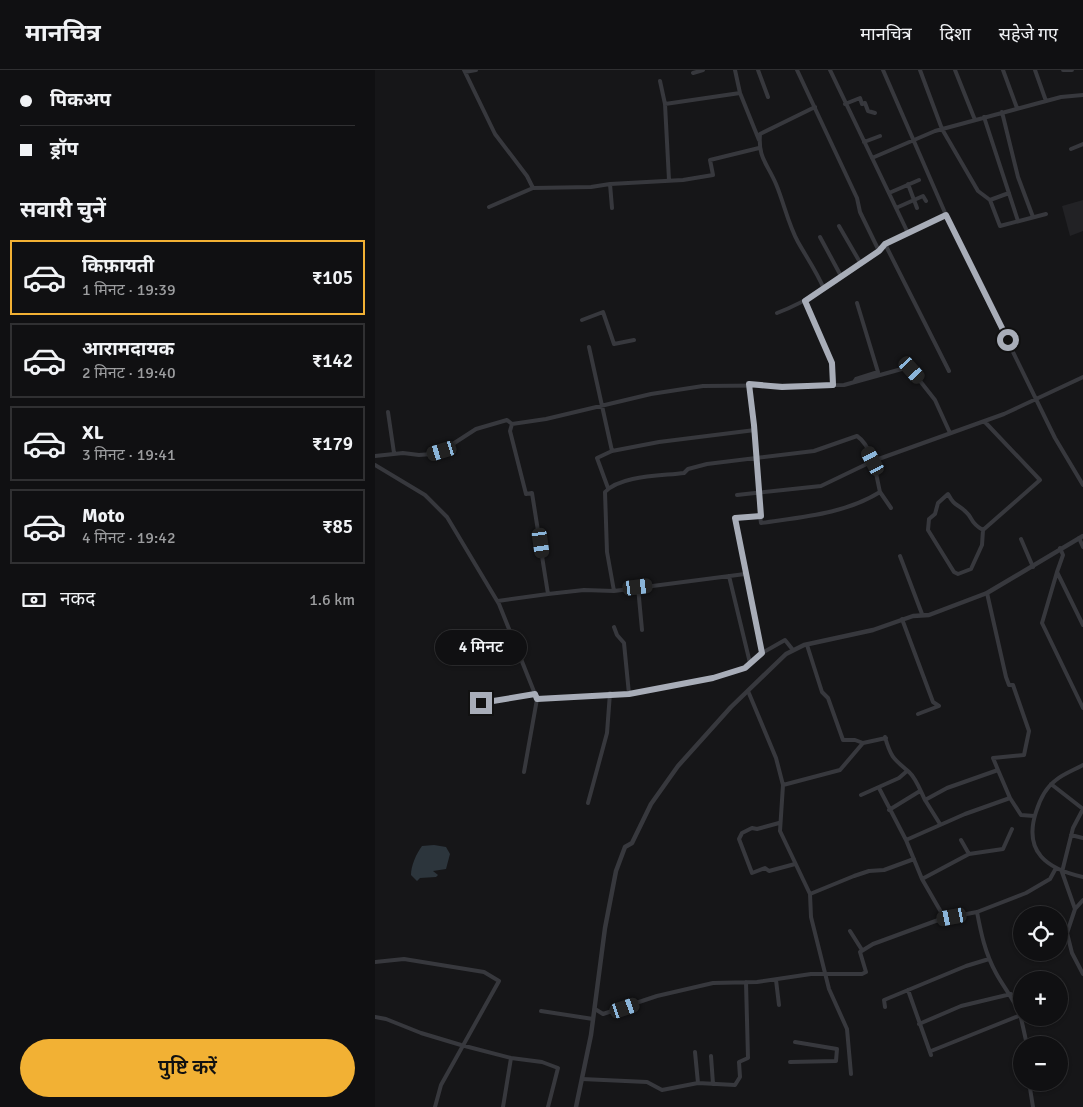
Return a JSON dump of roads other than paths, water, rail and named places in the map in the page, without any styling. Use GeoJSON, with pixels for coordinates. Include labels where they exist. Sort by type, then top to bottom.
{"type":"FeatureCollection","features":[{"type":"Feature","properties":{"kind":"street"},"geometry":{"type":"LineString","coordinates":[[476,70],[464,71],[495,134],[527,176],[533,188]]}},
{"type":"Feature","properties":{"kind":"street"},"geometry":{"type":"LineString","coordinates":[[693,73],[703,70]]}},
{"type":"Feature","properties":{"kind":"street"},"geometry":{"type":"LineString","coordinates":[[735,70],[740,93],[760,141]]}},
{"type":"Feature","properties":{"kind":"street"},"geometry":{"type":"LineString","coordinates":[[757,70],[768,97]]}},
{"type":"Feature","properties":{"kind":"street"},"geometry":{"type":"LineString","coordinates":[[797,70],[857,198],[860,212],[879,251]]}},
{"type":"Feature","properties":{"kind":"street"},"geometry":{"type":"LineString","coordinates":[[830,70],[908,233]]}},
{"type":"Feature","properties":{"kind":"street"},"geometry":{"type":"LineString","coordinates":[[883,70],[946,215],[1055,438],[1083,485]]}},
{"type":"Feature","properties":{"kind":"street"},"geometry":{"type":"LineString","coordinates":[[920,70],[942,129],[978,191],[990,200],[1000,226],[1045,214]]}},
{"type":"Feature","properties":{"kind":"street"},"geometry":{"type":"LineString","coordinates":[[955,70],[975,120]]}},
{"type":"Feature","properties":{"kind":"street"},"geometry":{"type":"LineString","coordinates":[[1003,70],[1017,108]]}},
{"type":"Feature","properties":{"kind":"street"},"geometry":{"type":"LineString","coordinates":[[1035,70],[1046,101]]}},
{"type":"Feature","properties":{"kind":"street"},"geometry":{"type":"LineString","coordinates":[[1063,70],[1072,70]]}},
{"type":"Feature","properties":{"kind":"street"},"geometry":{"type":"LineString","coordinates":[[660,81],[665,104],[669,180]]}},
{"type":"Feature","properties":{"kind":"street"},"geometry":{"type":"LineString","coordinates":[[665,104],[740,93]]}},
{"type":"Feature","properties":{"kind":"street"},"geometry":{"type":"LineString","coordinates":[[872,158],[912,139],[942,129],[1046,101],[1083,95]]}},
{"type":"Feature","properties":{"kind":"street"},"geometry":{"type":"LineString","coordinates":[[845,104],[860,98],[861,104],[865,103],[868,111],[875,113]]}},
{"type":"Feature","properties":{"kind":"street"},"geometry":{"type":"LineString","coordinates":[[815,107],[760,134],[759,148],[763,161],[776,183],[798,242],[819,274],[824,289]]}},
{"type":"Feature","properties":{"kind":"street"},"geometry":{"type":"LineString","coordinates":[[1002,112],[1018,177],[1033,218]]}},
{"type":"Feature","properties":{"kind":"street"},"geometry":{"type":"LineString","coordinates":[[984,117],[1018,222]]}},
{"type":"Feature","properties":{"kind":"street"},"geometry":{"type":"LineString","coordinates":[[864,142],[880,136]]}},
{"type":"Feature","properties":{"kind":"street"},"geometry":{"type":"LineString","coordinates":[[1071,149],[1083,144]]}},
{"type":"Feature","properties":{"kind":"street"},"geometry":{"type":"LineString","coordinates":[[489,207],[533,188],[591,188],[610,184],[713,175],[710,160],[759,148]]}},
{"type":"Feature","properties":{"kind":"street"},"geometry":{"type":"LineString","coordinates":[[889,193],[919,180]]}},
{"type":"Feature","properties":{"kind":"street"},"geometry":{"type":"LineString","coordinates":[[610,184],[612,208]]}},
{"type":"Feature","properties":{"kind":"street"},"geometry":{"type":"LineString","coordinates":[[908,184],[917,208]]}},
{"type":"Feature","properties":{"kind":"street"},"geometry":{"type":"LineString","coordinates":[[896,190],[899,195]]}},
{"type":"Feature","properties":{"kind":"street"},"geometry":{"type":"LineString","coordinates":[[990,200],[1009,193]]}},
{"type":"Feature","properties":{"kind":"street"},"geometry":{"type":"LineString","coordinates":[[896,208],[923,196],[926,201]]}},
{"type":"Feature","properties":{"kind":"street"},"geometry":{"type":"LineString","coordinates":[[777,313],[805,301],[824,289],[879,251],[885,244],[946,215]]}},
{"type":"Feature","properties":{"kind":"street"},"geometry":{"type":"LineString","coordinates":[[839,226],[861,264]]}},
{"type":"Feature","properties":{"kind":"street"},"geometry":{"type":"LineString","coordinates":[[820,237],[841,276]]}},
{"type":"Feature","properties":{"kind":"street"},"geometry":{"type":"LineString","coordinates":[[885,244],[949,371]]}},
{"type":"Feature","properties":{"kind":"street"},"geometry":{"type":"LineString","coordinates":[[805,301],[832,363],[833,385]]}},
{"type":"Feature","properties":{"kind":"street"},"geometry":{"type":"LineString","coordinates":[[853,383],[857,379],[878,372],[857,303]]}},
{"type":"Feature","properties":{"kind":"street"},"geometry":{"type":"LineString","coordinates":[[582,320],[603,312],[614,344],[634,340]]}},
{"type":"Feature","properties":{"kind":"street"},"geometry":{"type":"LineString","coordinates":[[589,347],[612,451]]}},
{"type":"Feature","properties":{"kind":"street"},"geometry":{"type":"LineString","coordinates":[[511,424],[546,419],[643,395],[703,386],[749,384],[782,387],[833,385],[853,383],[909,367],[935,400],[950,433]]}},
{"type":"Feature","properties":{"kind":"street"},"geometry":{"type":"LineString","coordinates":[[737,495],[821,486],[873,461],[1037,400],[1083,377]]}},
{"type":"Feature","properties":{"kind":"street"},"geometry":{"type":"LineString","coordinates":[[749,384],[755,430],[761,523],[805,517],[854,504],[880,492]]}},
{"type":"Feature","properties":{"kind":"street"},"geometry":{"type":"LineString","coordinates":[[388,412],[394,453]]}},
{"type":"Feature","properties":{"kind":"street"},"geometry":{"type":"LineString","coordinates":[[375,456],[394,453],[432,454],[442,451],[476,429],[507,420],[511,424]]}},
{"type":"Feature","properties":{"kind":"street"},"geometry":{"type":"LineString","coordinates":[[983,530],[973,524],[967,512],[954,505],[948,494],[938,503],[935,514],[929,519],[928,530],[954,572],[958,574],[971,570],[982,545],[983,530],[1040,480],[984,421]]}},
{"type":"Feature","properties":{"kind":"street"},"geometry":{"type":"LineString","coordinates":[[511,424],[510,431],[521,478],[526,494],[532,493],[549,594]]}},
{"type":"Feature","properties":{"kind":"street"},"geometry":{"type":"LineString","coordinates":[[608,488],[597,458],[612,451],[659,442],[755,430]]}},
{"type":"Feature","properties":{"kind":"street"},"geometry":{"type":"LineString","coordinates":[[614,591],[607,552],[605,492],[608,488],[620,483],[648,477],[684,474],[688,469],[707,464],[757,459],[828,448],[857,436],[873,461],[880,492],[891,508]]}},
{"type":"Feature","properties":{"kind":"street"},"geometry":{"type":"LineString","coordinates":[[375,465],[425,495],[447,517],[498,601],[536,697],[524,772]]}},
{"type":"Feature","properties":{"kind":"street"},"geometry":{"type":"LineString","coordinates":[[761,516],[735,518],[762,653]]}},
{"type":"Feature","properties":{"kind":"street"},"geometry":{"type":"LineString","coordinates":[[576,1107],[595,1009],[605,928],[616,871],[625,847],[632,843],[651,804],[678,766],[748,691],[786,654],[793,650],[807,644],[873,630],[901,619],[921,614],[929,616],[987,593],[1081,537],[1083,547]]}},
{"type":"Feature","properties":{"kind":"street"},"geometry":{"type":"LineString","coordinates":[[1021,539],[1033,567]]}},
{"type":"Feature","properties":{"kind":"street"},"geometry":{"type":"LineString","coordinates":[[1060,548],[1063,555],[1042,623],[1083,708]]}},
{"type":"Feature","properties":{"kind":"street"},"geometry":{"type":"LineString","coordinates":[[900,556],[921,614]]}},
{"type":"Feature","properties":{"kind":"street"},"geometry":{"type":"LineString","coordinates":[[1057,572],[1083,625]]}},
{"type":"Feature","properties":{"kind":"street"},"geometry":{"type":"LineString","coordinates":[[498,601],[584,590],[614,591],[745,574]]}},
{"type":"Feature","properties":{"kind":"street"},"geometry":{"type":"LineString","coordinates":[[729,576],[750,663]]}},
{"type":"Feature","properties":{"kind":"street"},"geometry":{"type":"LineString","coordinates":[[638,587],[643,630]]}},
{"type":"Feature","properties":{"kind":"street"},"geometry":{"type":"LineString","coordinates":[[987,593],[1006,678],[1009,685],[1013,684],[1029,731],[1025,755],[993,758],[1010,798],[1021,814],[1035,816]]}},
{"type":"Feature","properties":{"kind":"street"},"geometry":{"type":"LineString","coordinates":[[901,619],[933,702],[939,706],[918,714]]}},
{"type":"Feature","properties":{"kind":"street"},"geometry":{"type":"LineString","coordinates":[[614,627],[617,635],[624,643],[629,694]]}},
{"type":"Feature","properties":{"kind":"street"},"geometry":{"type":"LineString","coordinates":[[481,703],[536,697],[610,693],[629,694],[713,678],[745,668],[762,653],[785,640],[793,650]]}},
{"type":"Feature","properties":{"kind":"street"},"geometry":{"type":"LineString","coordinates":[[807,644],[822,692],[828,698],[843,740],[855,740],[863,743],[886,738],[888,750],[900,767],[907,771],[940,824]]}},
{"type":"Feature","properties":{"kind":"street"},"geometry":{"type":"LineString","coordinates":[[748,691],[754,708],[769,737],[783,785],[779,823],[786,847],[810,894],[811,917],[827,974],[829,989],[847,1029],[850,1045],[851,1074]]}},
{"type":"Feature","properties":{"kind":"street"},"geometry":{"type":"LineString","coordinates":[[588,803],[607,733],[610,693]]}},
{"type":"Feature","properties":{"kind":"street"},"geometry":{"type":"LineString","coordinates":[[783,785],[840,770],[863,743]]}},
{"type":"Feature","properties":{"kind":"street"},"geometry":{"type":"LineString","coordinates":[[1083,765],[1056,779],[1042,795],[1035,816],[1032,840],[1036,852],[1044,861],[1062,872],[1083,877]]}},
{"type":"Feature","properties":{"kind":"street"},"geometry":{"type":"LineString","coordinates":[[925,800],[947,788],[998,770]]}},
{"type":"Feature","properties":{"kind":"street"},"geometry":{"type":"LineString","coordinates":[[861,796],[899,778],[907,771]]}},
{"type":"Feature","properties":{"kind":"street"},"geometry":{"type":"LineString","coordinates":[[1051,784],[1083,809],[1071,835],[1062,872],[1075,909]]}},
{"type":"Feature","properties":{"kind":"street"},"geometry":{"type":"LineString","coordinates":[[879,788],[906,840],[922,879],[941,912],[941,919]]}},
{"type":"Feature","properties":{"kind":"street"},"geometry":{"type":"LineString","coordinates":[[889,810],[920,791]]}},
{"type":"Feature","properties":{"kind":"street"},"geometry":{"type":"LineString","coordinates":[[906,840],[940,824],[1010,798]]}},
{"type":"Feature","properties":{"kind":"street"},"geometry":{"type":"LineString","coordinates":[[779,823],[757,829],[752,828],[742,833],[739,839],[743,852],[752,873],[765,868],[769,872],[795,864]]}},
{"type":"Feature","properties":{"kind":"street"},"geometry":{"type":"LineString","coordinates":[[922,879],[969,854],[1003,849],[1012,829]]}},
{"type":"Feature","properties":{"kind":"street"},"geometry":{"type":"LineString","coordinates":[[1071,835],[1083,838]]}},
{"type":"Feature","properties":{"kind":"street"},"geometry":{"type":"LineString","coordinates":[[961,840],[966,852],[969,854]]}},
{"type":"Feature","properties":{"kind":"street"},"geometry":{"type":"LineString","coordinates":[[810,894],[854,876],[869,871],[884,870],[914,858]]}},
{"type":"Feature","properties":{"kind":"street"},"geometry":{"type":"LineString","coordinates":[[862,950],[941,919],[977,912],[1026,893],[1050,879],[1056,868]]}},
{"type":"Feature","properties":{"kind":"street"},"geometry":{"type":"LineString","coordinates":[[1083,900],[1075,909],[1067,933],[1072,954],[1083,974]]}},
{"type":"Feature","properties":{"kind":"street"},"geometry":{"type":"LineString","coordinates":[[977,912],[980,932],[989,959],[1013,999]]}},
{"type":"Feature","properties":{"kind":"street"},"geometry":{"type":"LineString","coordinates":[[595,1009],[603,1014],[657,996],[706,984],[776,980],[811,974],[862,974],[866,972],[860,952],[862,950],[850,931]]}},
{"type":"Feature","properties":{"kind":"street"},"geometry":{"type":"LineString","coordinates":[[375,962],[404,959],[484,972],[499,981],[495,992],[461,1045],[441,1085],[435,1107]]}},
{"type":"Feature","properties":{"kind":"street"},"geometry":{"type":"LineString","coordinates":[[885,1006],[884,1000],[966,966],[989,959]]}},
{"type":"Feature","properties":{"kind":"street"},"geometry":{"type":"LineString","coordinates":[[776,980],[779,1004]]}},
{"type":"Feature","properties":{"kind":"street"},"geometry":{"type":"LineString","coordinates":[[582,1079],[647,1082],[662,1090],[698,1083],[735,1085],[740,1077],[739,1062],[748,1058],[746,982]]}},
{"type":"Feature","properties":{"kind":"street"},"geometry":{"type":"LineString","coordinates":[[908,990],[931,1053],[1013,1020]]}},
{"type":"Feature","properties":{"kind":"street"},"geometry":{"type":"LineString","coordinates":[[919,1024],[961,1006],[1011,994]]}},
{"type":"Feature","properties":{"kind":"street"},"geometry":{"type":"LineString","coordinates":[[541,1010],[593,1019]]}},
{"type":"Feature","properties":{"kind":"street"},"geometry":{"type":"LineString","coordinates":[[375,1017],[386,1019],[421,1033],[461,1045],[511,1058],[542,1062],[558,1068],[548,1107]]}},
{"type":"Feature","properties":{"kind":"street"},"geometry":{"type":"LineString","coordinates":[[790,1062],[837,1061],[837,1049],[795,1042]]}},
{"type":"Feature","properties":{"kind":"street"},"geometry":{"type":"LineString","coordinates":[[695,1052],[698,1083]]}},
{"type":"Feature","properties":{"kind":"street"},"geometry":{"type":"LineString","coordinates":[[711,1056],[713,1084]]}},
{"type":"Feature","properties":{"kind":"street"},"geometry":{"type":"LineString","coordinates":[[503,1107],[511,1058]]}},
{"type":"Feature","properties":{"kind":"street"},"geometry":{"type":"LineString","coordinates":[[1030,1091],[1033,1107]]}}]}
